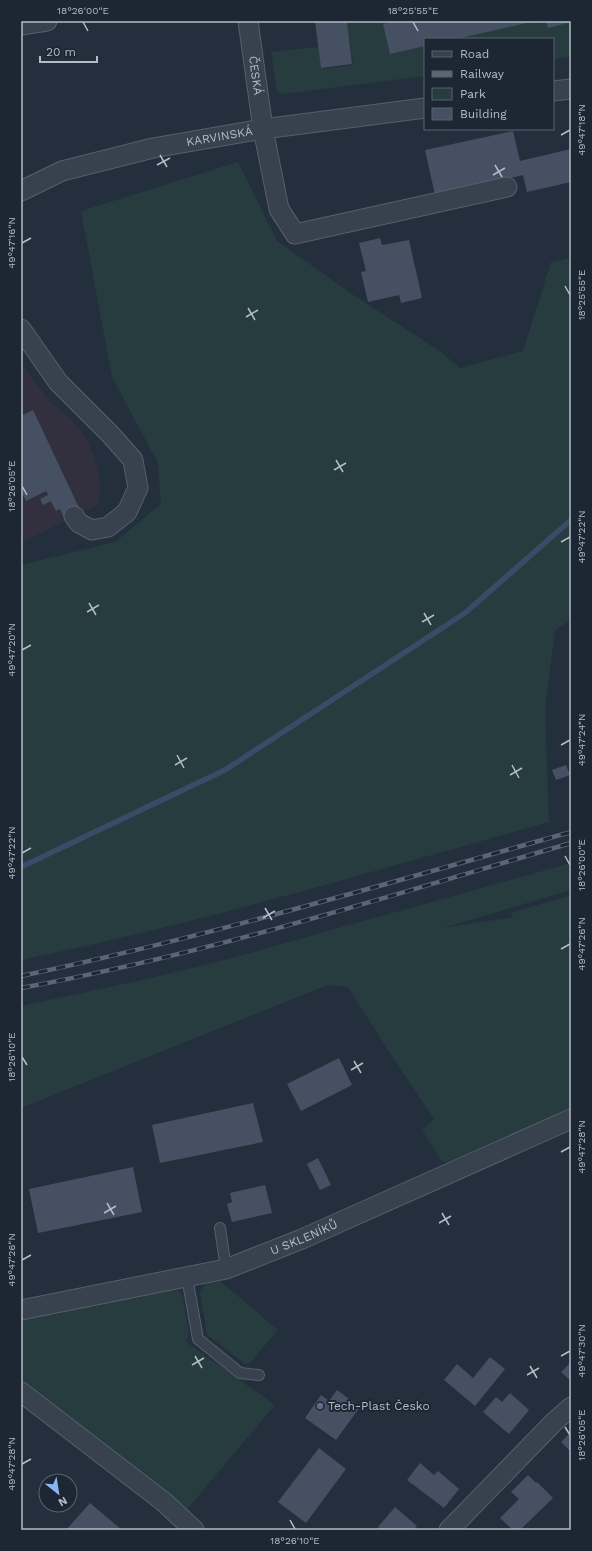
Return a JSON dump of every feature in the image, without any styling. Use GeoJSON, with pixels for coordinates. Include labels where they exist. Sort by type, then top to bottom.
{"type":"FeatureCollection","features":[{"type":"Feature","properties":{"kind":"street"},"geometry":{"type":"LineString","coordinates":[[21,25],[47,21]]}},
{"type":"Feature","properties":{"kind":"street","name":"ČESKÁ"},"geometry":{"type":"LineString","coordinates":[[248,21],[264,129],[279,208],[295,234],[507,187]]}},
{"type":"Feature","properties":{"kind":"street"},"geometry":{"type":"LineString","coordinates":[[554,91],[571,89]]}},
{"type":"Feature","properties":{"kind":"street","name":"KARVINSKÁ"},"geometry":{"type":"LineString","coordinates":[[21,191],[62,171],[153,148],[264,129],[424,108]]}},
{"type":"Feature","properties":{"kind":"street"},"geometry":{"type":"LineString","coordinates":[[21,329],[58,382],[111,435],[132,460],[138,488],[127,512],[108,527],[92,530],[79,523],[74,516]]}},
{"type":"Feature","properties":{"kind":"street","name":"U SKLENÍKŮ"},"geometry":{"type":"LineString","coordinates":[[21,1310],[226,1268],[302,1239],[571,1119]]}},
{"type":"Feature","properties":{"kind":"street"},"geometry":{"type":"LineString","coordinates":[[21,1392],[164,1502],[194,1530]]}},
{"type":"Feature","properties":{"kind":"street"},"geometry":{"type":"LineString","coordinates":[[449,1530],[554,1422],[571,1407]]}},
{"type":"Feature","properties":{"kind":"lane"},"geometry":{"type":"LineString","coordinates":[[220,1228],[226,1268]]}},
{"type":"Feature","properties":{"kind":"lane"},"geometry":{"type":"LineString","coordinates":[[187,1277],[198,1339],[240,1373],[259,1375]]}},
{"type":"Feature","properties":{"kind":"shaded area"},"geometry":{"type":"Polygon","coordinates":[[[21,363],[50,402],[70,418],[86,438],[94,456],[99,473],[100,491],[99,504],[29,539],[21,541],[21,363]]]}},
{"type":"Feature","properties":{"kind":"green space"},"geometry":{"type":"Polygon","coordinates":[[[347,21],[571,21],[571,56],[554,59],[554,38],[424,38],[424,76],[283,94],[277,91],[271,52],[319,47],[322,69],[353,65],[347,21]]]}},
{"type":"Feature","properties":{"kind":"green space"},"geometry":{"type":"Polygon","coordinates":[[[238,162],[277,241],[355,296],[441,352],[460,368],[523,351],[551,262],[571,258],[571,620],[555,630],[545,709],[549,822],[221,913],[154,930],[21,960],[21,565],[115,542],[161,504],[158,463],[112,377],[81,211],[238,162]]]}},
{"type":"Feature","properties":{"kind":"green space"},"geometry":{"type":"Polygon","coordinates":[[[571,863],[571,890],[443,928],[513,917],[511,913],[571,895],[571,1108],[448,1162],[442,1161],[422,1130],[434,1119],[348,987],[328,985],[21,1108],[21,1006],[151,978],[228,959],[571,863]]]}},
{"type":"Feature","properties":{"kind":"green space"},"geometry":{"type":"Polygon","coordinates":[[[220,1281],[278,1330],[250,1363],[245,1364],[207,1335],[200,1292],[205,1284],[220,1281]]]}},
{"type":"Feature","properties":{"kind":"green space"},"geometry":{"type":"Polygon","coordinates":[[[177,1289],[183,1296],[189,1337],[185,1341],[275,1405],[183,1514],[21,1380],[21,1319],[177,1289]]]}},
{"type":"Feature","properties":{"kind":"building"},"geometry":{"type":"Polygon","coordinates":[[[315,21],[347,21],[352,64],[321,68],[315,21]]]}},
{"type":"Feature","properties":{"kind":"building"},"geometry":{"type":"Polygon","coordinates":[[[394,21],[531,21],[460,38],[424,38],[424,46],[390,54],[383,24],[394,21]]]}},
{"type":"Feature","properties":{"kind":"building"},"geometry":{"type":"Polygon","coordinates":[[[546,21],[571,21],[571,22],[548,28],[546,21]]]}},
{"type":"Feature","properties":{"kind":"building"},"geometry":{"type":"Polygon","coordinates":[[[513,131],[520,161],[571,149],[571,182],[527,192],[523,175],[435,195],[425,150],[513,131]]]}},
{"type":"Feature","properties":{"kind":"building"},"geometry":{"type":"Polygon","coordinates":[[[380,238],[382,245],[409,240],[422,298],[401,303],[399,295],[368,302],[361,272],[366,271],[359,243],[380,238]]]}},
{"type":"Feature","properties":{"kind":"building"},"geometry":{"type":"Polygon","coordinates":[[[33,410],[81,512],[65,520],[60,509],[56,511],[51,501],[43,505],[40,499],[48,495],[46,491],[26,501],[21,490],[21,416],[33,410]]]}},
{"type":"Feature","properties":{"kind":"building"},"geometry":{"type":"Polygon","coordinates":[[[566,765],[570,775],[556,780],[552,770],[566,765]]]}},
{"type":"Feature","properties":{"kind":"building"},"geometry":{"type":"Polygon","coordinates":[[[339,1058],[352,1085],[301,1111],[287,1084],[339,1058]]]}},
{"type":"Feature","properties":{"kind":"building"},"geometry":{"type":"Polygon","coordinates":[[[253,1103],[263,1142],[160,1163],[152,1125],[253,1103]]]}},
{"type":"Feature","properties":{"kind":"building"},"geometry":{"type":"Polygon","coordinates":[[[318,1158],[331,1185],[320,1190],[307,1164],[318,1158]]]}},
{"type":"Feature","properties":{"kind":"building"},"geometry":{"type":"Polygon","coordinates":[[[133,1167],[142,1212],[38,1233],[29,1189],[133,1167]]]}},
{"type":"Feature","properties":{"kind":"building"},"geometry":{"type":"Polygon","coordinates":[[[265,1185],[272,1213],[232,1222],[227,1204],[232,1202],[230,1193],[265,1185]]]}},
{"type":"Feature","properties":{"kind":"building"},"geometry":{"type":"Polygon","coordinates":[[[490,1357],[505,1369],[475,1406],[444,1380],[457,1364],[473,1378],[490,1357]]]}},
{"type":"Feature","properties":{"kind":"building"},"geometry":{"type":"Polygon","coordinates":[[[571,1362],[571,1381],[561,1372],[571,1362]]]}},
{"type":"Feature","properties":{"kind":"building"},"geometry":{"type":"Polygon","coordinates":[[[337,1390],[360,1407],[336,1440],[305,1418],[321,1395],[329,1401],[337,1390]]]}},
{"type":"Feature","properties":{"kind":"building"},"geometry":{"type":"Polygon","coordinates":[[[510,1393],[529,1410],[509,1434],[483,1412],[496,1397],[502,1402],[510,1393]]]}},
{"type":"Feature","properties":{"kind":"building"},"geometry":{"type":"Polygon","coordinates":[[[571,1432],[571,1449],[569,1450],[561,1442],[571,1432]]]}},
{"type":"Feature","properties":{"kind":"building"},"geometry":{"type":"Polygon","coordinates":[[[319,1448],[346,1469],[306,1523],[278,1502],[319,1448]]]}},
{"type":"Feature","properties":{"kind":"building"},"geometry":{"type":"Polygon","coordinates":[[[420,1463],[434,1475],[438,1471],[459,1489],[444,1508],[407,1480],[420,1463]]]}},
{"type":"Feature","properties":{"kind":"building"},"geometry":{"type":"Polygon","coordinates":[[[528,1475],[553,1498],[520,1530],[513,1530],[500,1518],[519,1499],[511,1492],[528,1475]]]}},
{"type":"Feature","properties":{"kind":"building"},"geometry":{"type":"Polygon","coordinates":[[[90,1503],[122,1530],[66,1530],[90,1503]]]}},
{"type":"Feature","properties":{"kind":"building"},"geometry":{"type":"Polygon","coordinates":[[[395,1507],[417,1526],[413,1530],[381,1530],[378,1527],[395,1507]]]}},
{"type":"Feature","properties":{"kind":"waterway"},"geometry":{"type":"LineString","coordinates":[[21,867],[225,770],[465,613],[571,520]]}},
{"type":"Feature","properties":{"kind":"railway"},"geometry":{"type":"LineString","coordinates":[[21,976],[91,961],[229,927],[571,832]]}},
{"type":"Feature","properties":{"kind":"railway"},"geometry":{"type":"LineString","coordinates":[[21,988],[160,958],[298,923],[571,843]]}},
{"type":"Feature","properties":{"kind":"place","name":"Tech-Plast Česko"},"geometry":{"type":"Point","coordinates":[320,1406]}}]}
